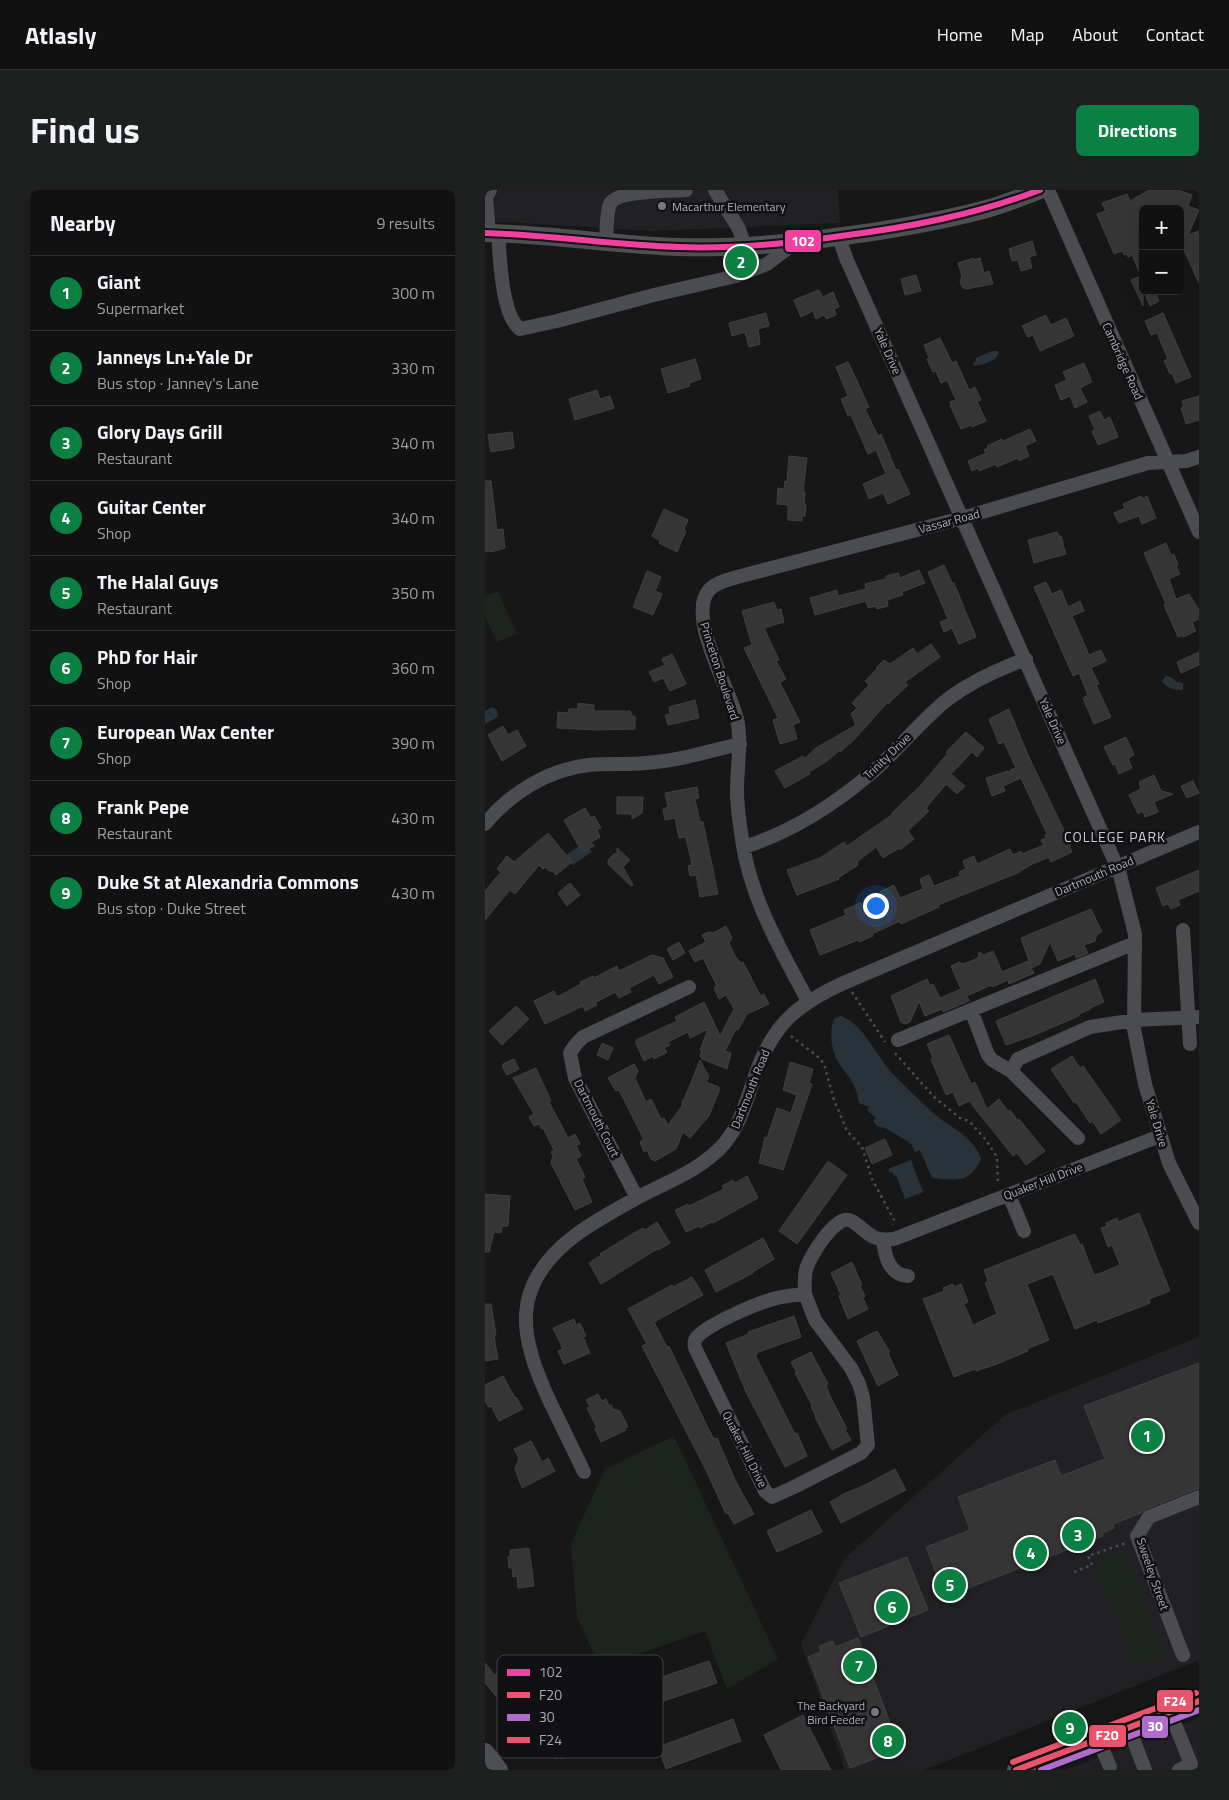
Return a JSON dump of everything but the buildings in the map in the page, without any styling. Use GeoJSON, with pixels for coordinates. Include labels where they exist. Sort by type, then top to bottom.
{"type":"FeatureCollection","features":[{"type":"Feature","properties":{"kind":"main road"},"geometry":{"type":"LineString","coordinates":[[491,233],[679,247],[745,246],[839,237],[952,217],[991,208],[1040,190]]}},
{"type":"Feature","properties":{"kind":"main road"},"geometry":{"type":"LineString","coordinates":[[1016,1770],[1198,1703]]}},
{"type":"Feature","properties":{"kind":"main road"},"geometry":{"type":"LineString","coordinates":[[485,1752],[499,1770]]}},
{"type":"Feature","properties":{"kind":"street"},"geometry":{"type":"LineString","coordinates":[[490,190],[485,198],[491,233],[501,268],[507,308],[514,325],[520,329],[736,276],[767,264],[796,242]]}},
{"type":"Feature","properties":{"kind":"street"},"geometry":{"type":"LineString","coordinates":[[606,243],[609,204],[616,196],[628,192],[686,190]]}},
{"type":"Feature","properties":{"kind":"street"},"geometry":{"type":"LineString","coordinates":[[715,190],[739,229],[745,246]]}},
{"type":"Feature","properties":{"kind":"street","name":"Cambridge Road"},"geometry":{"type":"LineString","coordinates":[[1048,190],[1199,532]]}},
{"type":"Feature","properties":{"kind":"street","name":"Yale Drive"},"geometry":{"type":"LineString","coordinates":[[839,237],[846,258],[1117,866],[1133,923],[1135,943],[1134,1029],[1145,1084],[1169,1163],[1199,1223]]}},
{"type":"Feature","properties":{"kind":"street","name":"Vassar Road"},"geometry":{"type":"LineString","coordinates":[[705,596],[717,584],[737,577],[962,518],[1148,463],[1186,461],[1199,457]]}},
{"type":"Feature","properties":{"kind":"street","name":"Princeton Boulevard"},"geometry":{"type":"LineString","coordinates":[[705,596],[703,600],[703,620],[716,665],[734,710],[740,744],[737,791],[741,834],[746,861],[757,897],[771,931],[808,1001]]}},
{"type":"Feature","properties":{"kind":"street","name":"Trinity Drive"},"geometry":{"type":"LineString","coordinates":[[744,847],[776,836],[816,813],[869,775],[929,715],[950,698],[979,680],[1026,659]]}},
{"type":"Feature","properties":{"kind":"street"},"geometry":{"type":"LineString","coordinates":[[485,824],[501,806],[520,792],[565,770],[587,765],[646,763],[685,757],[740,744]]}},
{"type":"Feature","properties":{"kind":"street","name":"Dartmouth Road"},"geometry":{"type":"LineString","coordinates":[[584,1472],[537,1374],[526,1336],[527,1300],[534,1282],[545,1265],[558,1251],[576,1235],[637,1198],[684,1175],[708,1160],[732,1134],[741,1118],[768,1045],[789,1017],[808,1001],[847,982],[1199,832]]}},
{"type":"Feature","properties":{"kind":"street"},"geometry":{"type":"LineString","coordinates":[[1183,930],[1194,1017],[1190,1044]]}},
{"type":"Feature","properties":{"kind":"street"},"geometry":{"type":"LineString","coordinates":[[892,1045],[971,1010],[1135,943]]}},
{"type":"Feature","properties":{"kind":"street","name":"Dartmouth Court"},"geometry":{"type":"LineString","coordinates":[[637,1198],[575,1078],[570,1054],[583,1037],[689,987]]}},
{"type":"Feature","properties":{"kind":"street"},"geometry":{"type":"LineString","coordinates":[[971,1010],[988,1055],[992,1060],[1011,1071],[1078,1138]]}},
{"type":"Feature","properties":{"kind":"street"},"geometry":{"type":"LineString","coordinates":[[1011,1071],[1018,1059],[1090,1027],[1135,1020],[1194,1017]]}},
{"type":"Feature","properties":{"kind":"street","name":"Quaker Hill Drive"},"geometry":{"type":"LineString","coordinates":[[805,1294],[788,1295],[757,1304],[711,1326],[696,1337],[694,1342],[695,1348],[765,1491],[772,1497],[794,1488],[861,1453],[868,1445],[863,1397],[859,1384],[851,1368],[815,1320],[805,1294],[806,1271],[809,1261],[837,1223],[851,1220],[870,1237],[883,1240],[898,1237],[1160,1136]]}},
{"type":"Feature","properties":{"kind":"street"},"geometry":{"type":"LineString","coordinates":[[1006,1196],[1024,1231]]}},
{"type":"Feature","properties":{"kind":"street"},"geometry":{"type":"LineString","coordinates":[[883,1240],[885,1254],[894,1272],[900,1276],[908,1276]]}},
{"type":"Feature","properties":{"kind":"street","name":"Sweeley Street"},"geometry":{"type":"LineString","coordinates":[[1183,1654],[1137,1536],[1149,1517],[1199,1497]]}},
{"type":"Feature","properties":{"kind":"street"},"geometry":{"type":"LineString","coordinates":[[1170,1712],[1191,1764],[1179,1770]]}},
{"type":"Feature","properties":{"kind":"street"},"geometry":{"type":"LineString","coordinates":[[1129,1728],[1145,1770]]}},
{"type":"Feature","properties":{"kind":"street"},"geometry":{"type":"LineString","coordinates":[[1098,1740],[1110,1767]]}},
{"type":"Feature","properties":{"kind":"path"},"geometry":{"type":"LineString","coordinates":[[847,982],[892,1045],[934,1098],[960,1118],[969,1121],[986,1140],[997,1157],[997,1183],[1006,1196]]}},
{"type":"Feature","properties":{"kind":"path"},"geometry":{"type":"LineString","coordinates":[[779,1028],[817,1056],[824,1064],[834,1100],[847,1131],[859,1143],[872,1178],[895,1220],[893,1225],[898,1237]]}},
{"type":"Feature","properties":{"kind":"path"},"geometry":{"type":"LineString","coordinates":[[1074,1572],[1092,1566],[1088,1556],[1138,1539]]}},
{"type":"Feature","properties":{"kind":"shaded area","name":"Macarthur Elementary"},"geometry":{"type":"Polygon","coordinates":[[[485,190],[838,190],[840,223],[653,231],[485,221],[485,190]]]}},
{"type":"Feature","properties":{"kind":"shaded area"},"geometry":{"type":"Polygon","coordinates":[[[992,351],[998,351],[999,353],[995,359],[974,366],[973,363],[976,358],[992,351]]]}},
{"type":"Feature","properties":{"kind":"shaded area"},"geometry":{"type":"Polygon","coordinates":[[[498,591],[517,634],[497,642],[485,616],[485,596],[498,591]]]}},
{"type":"Feature","properties":{"kind":"shaded area"},"geometry":{"type":"Polygon","coordinates":[[[1166,676],[1183,683],[1183,690],[1166,686],[1162,681],[1166,676]]]}},
{"type":"Feature","properties":{"kind":"shaded area"},"geometry":{"type":"Polygon","coordinates":[[[492,707],[497,710],[498,717],[485,724],[485,711],[492,707]]]}},
{"type":"Feature","properties":{"kind":"shaded area"},"geometry":{"type":"Polygon","coordinates":[[[585,842],[592,852],[572,865],[566,855],[585,842]]]}},
{"type":"Feature","properties":{"kind":"shaded area"},"geometry":{"type":"Polygon","coordinates":[[[840,1016],[856,1025],[888,1068],[917,1098],[973,1144],[981,1159],[972,1173],[961,1179],[932,1178],[920,1150],[915,1152],[912,1145],[907,1141],[887,1129],[877,1126],[873,1121],[876,1118],[867,1110],[869,1107],[859,1103],[854,1085],[833,1051],[832,1025],[834,1019],[840,1016]]]}},
{"type":"Feature","properties":{"kind":"shaded area"},"geometry":{"type":"Polygon","coordinates":[[[911,1160],[923,1192],[905,1199],[896,1175],[894,1176],[892,1172],[890,1173],[888,1169],[911,1160]]]}},
{"type":"Feature","properties":{"kind":"shaded area"},"geometry":{"type":"Polygon","coordinates":[[[1199,1337],[1199,1660],[924,1770],[845,1770],[801,1644],[844,1559],[1005,1415],[1199,1337]]]}},
{"type":"Feature","properties":{"kind":"shaded area"},"geometry":{"type":"Polygon","coordinates":[[[674,1436],[778,1659],[727,1689],[705,1631],[635,1655],[594,1655],[577,1617],[571,1544],[605,1469],[674,1436]]]}},
{"type":"Feature","properties":{"kind":"shaded area"},"geometry":{"type":"Polygon","coordinates":[[[1126,1552],[1165,1655],[1136,1666],[1095,1564],[1126,1552]]]}},
{"type":"Feature","properties":{"kind":"shaded area"},"geometry":{"type":"Polygon","coordinates":[[[1199,1718],[1199,1770],[1066,1770],[1199,1718]]]}},
{"type":"Feature","properties":{"kind":"transit line","name":"102"},"geometry":{"type":"LineString","coordinates":[[485,233],[678,247],[780,244],[942,219],[1015,199],[1040,190]]}},
{"type":"Feature","properties":{"kind":"transit line","name":"F24"},"geometry":{"type":"LineString","coordinates":[[1013,1762],[1196,1693]]}},
{"type":"Feature","properties":{"kind":"transit line","name":"F20"},"geometry":{"type":"LineString","coordinates":[[1016,1770],[1199,1701]]}},
{"type":"Feature","properties":{"kind":"transit line","name":"30"},"geometry":{"type":"LineString","coordinates":[[1041,1770],[1199,1710]]}},
{"type":"Feature","properties":{"kind":"place","name":"Macarthur Elementary"},"geometry":{"type":"Point","coordinates":[662,206]}},
{"type":"Feature","properties":{"kind":"place","name":"Janneys Ln+Yale Dr"},"geometry":{"type":"Point","coordinates":[741,262]}},
{"type":"Feature","properties":{"kind":"place","name":"Giant"},"geometry":{"type":"Point","coordinates":[1147,1436]}},
{"type":"Feature","properties":{"kind":"place","name":"Glory Days Grill"},"geometry":{"type":"Point","coordinates":[1078,1535]}},
{"type":"Feature","properties":{"kind":"place","name":"Guitar Center"},"geometry":{"type":"Point","coordinates":[1031,1553]}},
{"type":"Feature","properties":{"kind":"place","name":"The Halal Guys"},"geometry":{"type":"Point","coordinates":[950,1585]}},
{"type":"Feature","properties":{"kind":"place","name":"PhD for Hair"},"geometry":{"type":"Point","coordinates":[892,1607]}},
{"type":"Feature","properties":{"kind":"place","name":"European Wax Center"},"geometry":{"type":"Point","coordinates":[859,1666]}},
{"type":"Feature","properties":{"kind":"place","name":"The Backyard Bird Feeder"},"geometry":{"type":"Point","coordinates":[875,1712]}},
{"type":"Feature","properties":{"kind":"place","name":"Duke St at Alexandria Commons"},"geometry":{"type":"Point","coordinates":[1070,1728]}},
{"type":"Feature","properties":{"kind":"place","name":"Frank Pepe"},"geometry":{"type":"Point","coordinates":[888,1741]}},
{"type":"Feature","properties":{"kind":"district","name":"COLLEGE PARK"},"geometry":{"type":"Point","coordinates":[1115,836]}}]}
